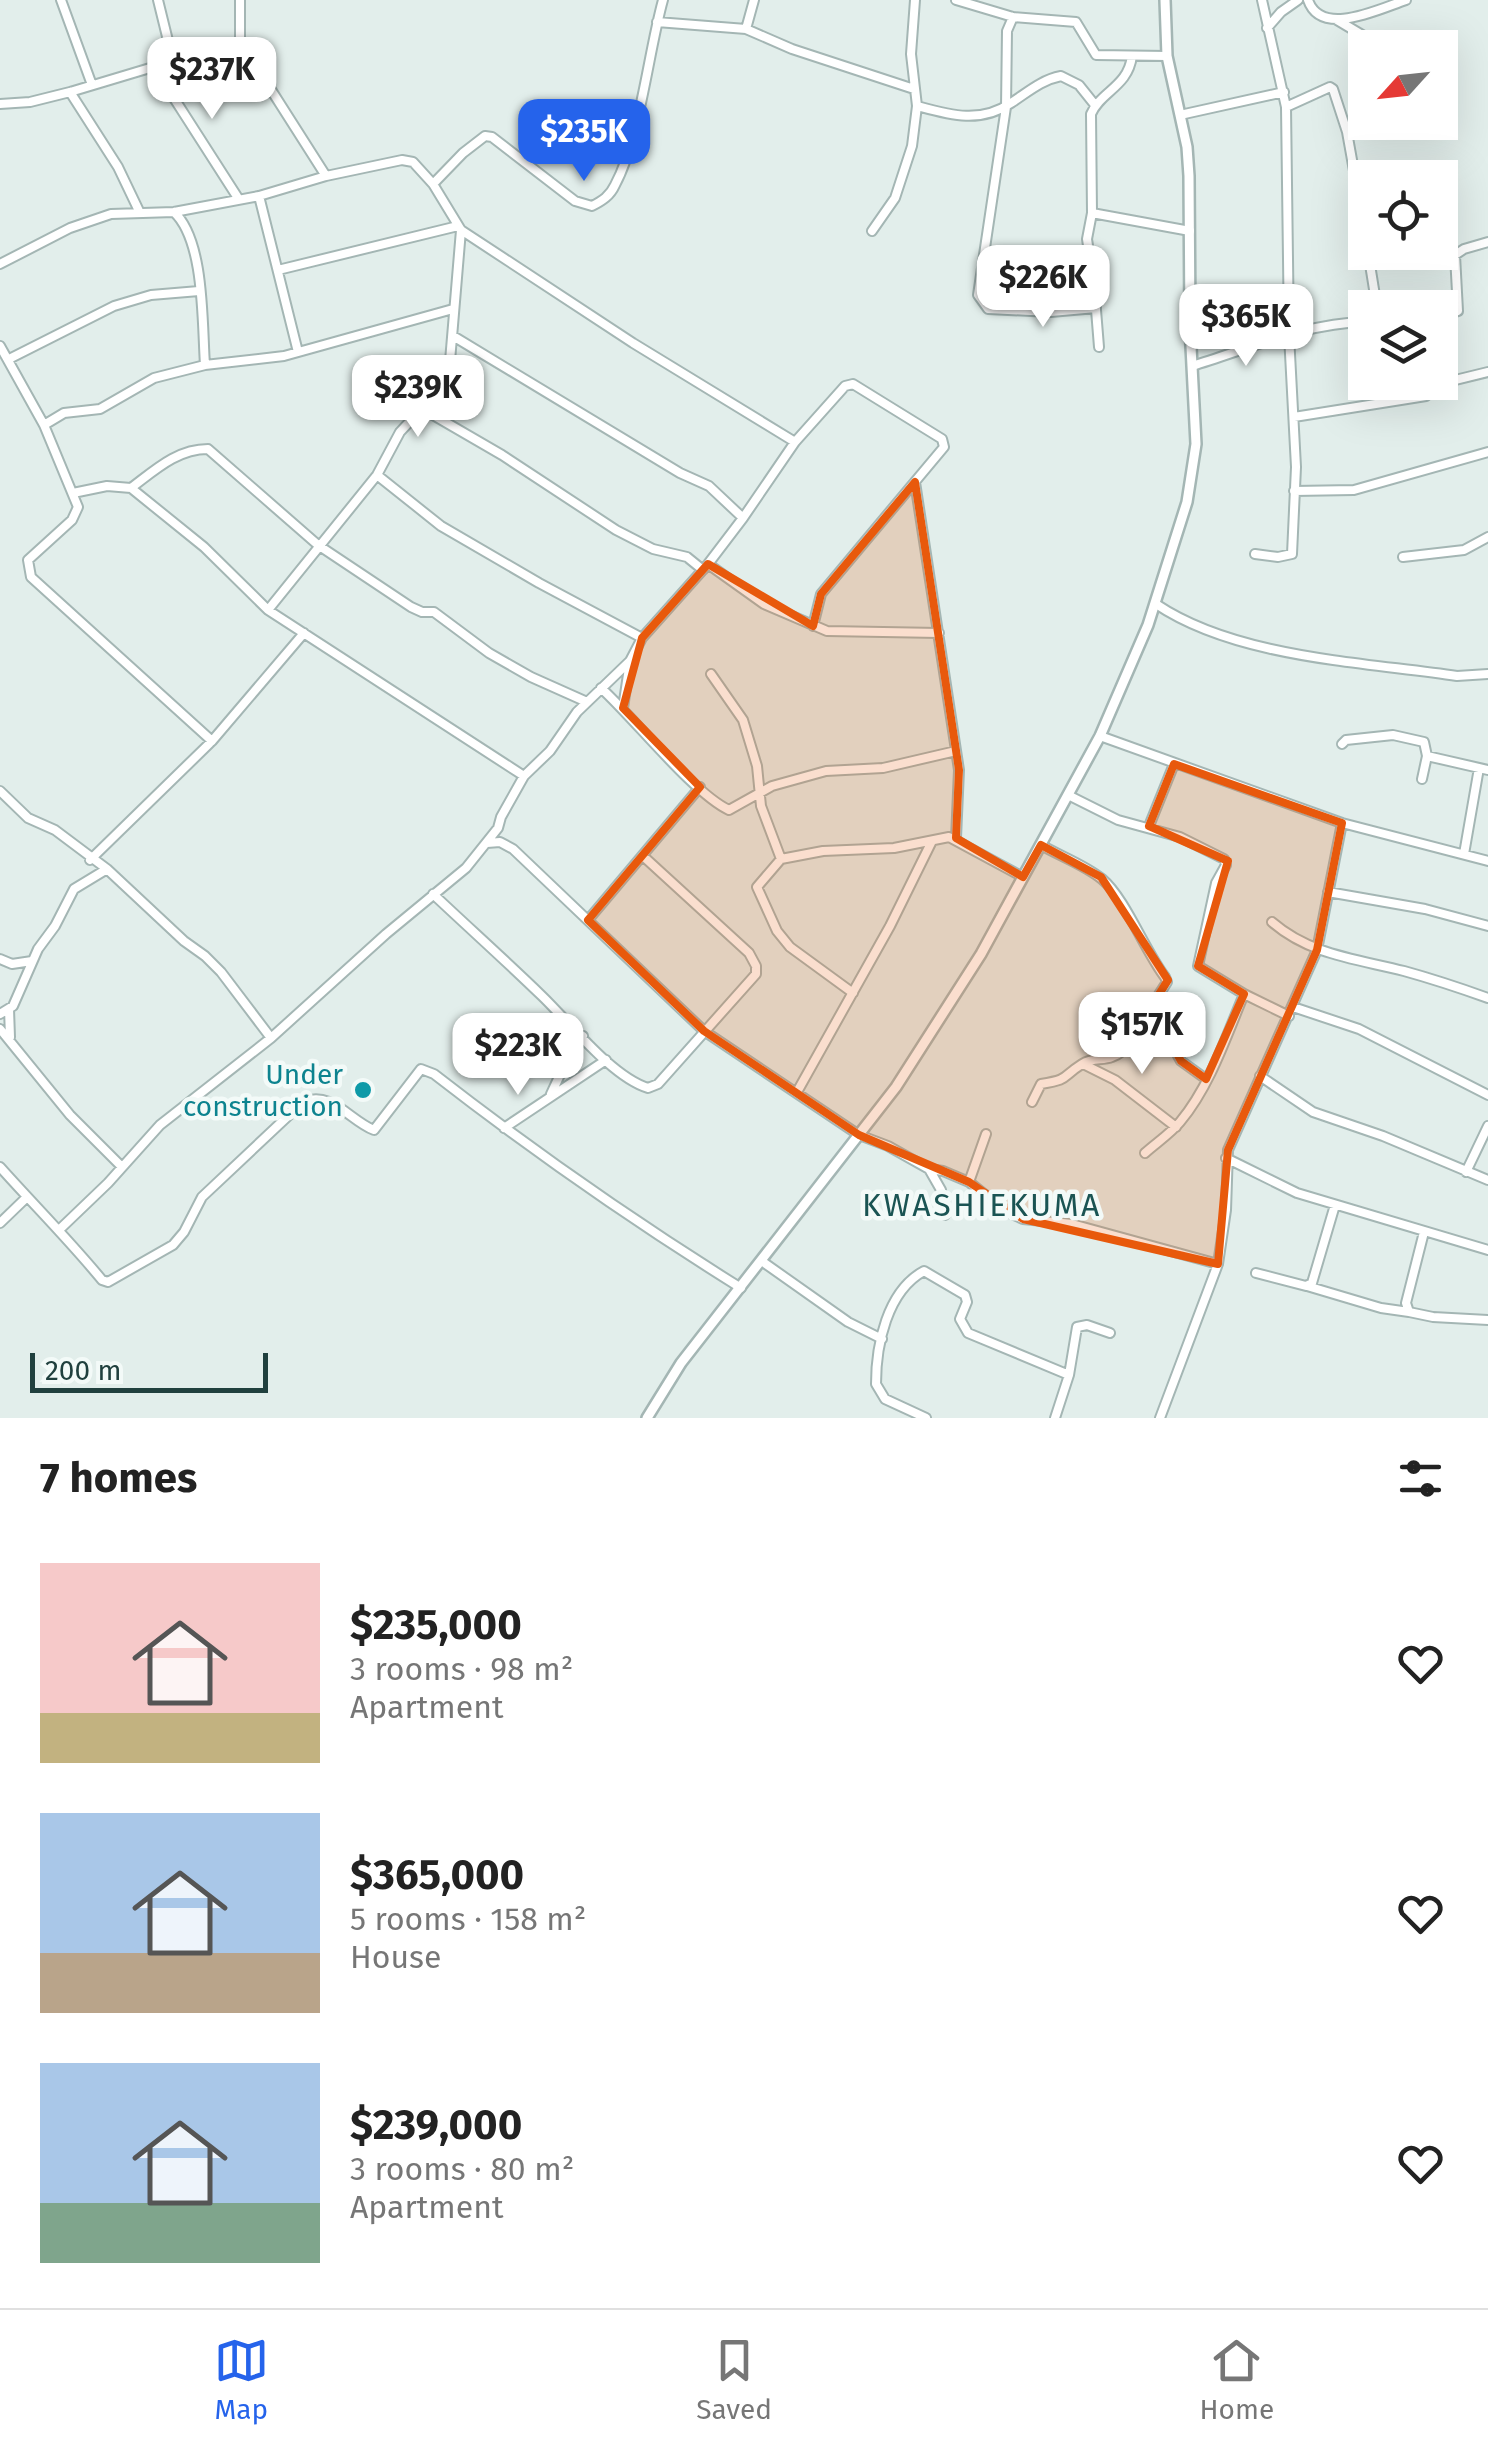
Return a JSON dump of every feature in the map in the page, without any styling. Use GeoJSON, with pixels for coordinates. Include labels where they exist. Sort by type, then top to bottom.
{"type":"FeatureCollection","features":[{"type":"Feature","properties":{"kind":"street"},"geometry":{"type":"LineString","coordinates":[[61,0],[92,86]]}},
{"type":"Feature","properties":{"kind":"street"},"geometry":{"type":"LineString","coordinates":[[158,0],[173,61]]}},
{"type":"Feature","properties":{"kind":"street"},"geometry":{"type":"LineString","coordinates":[[240,0],[240,41],[326,176]]}},
{"type":"Feature","properties":{"kind":"street"},"geometry":{"type":"LineString","coordinates":[[433,184],[463,152],[485,136],[492,137],[575,201],[592,206],[605,200],[615,186],[630,142],[663,0]]}},
{"type":"Feature","properties":{"kind":"street"},"geometry":{"type":"LineString","coordinates":[[746,29],[754,0]]}},
{"type":"Feature","properties":{"kind":"street"},"geometry":{"type":"LineString","coordinates":[[872,231],[895,198],[906,172],[917,106],[910,54],[915,0]]}},
{"type":"Feature","properties":{"kind":"street"},"geometry":{"type":"LineString","coordinates":[[956,0],[1013,17],[1072,20],[1079,24],[1096,55],[1167,56]]}},
{"type":"Feature","properties":{"kind":"street"},"geometry":{"type":"LineString","coordinates":[[647,1418],[682,1363],[896,1087],[964,982],[1100,736],[1156,604],[1193,479],[1196,444],[1187,146],[1167,56],[1165,0]]}},
{"type":"Feature","properties":{"kind":"street"},"geometry":{"type":"LineString","coordinates":[[1254,554],[1292,554],[1294,491],[1286,107],[1262,0]]}},
{"type":"Feature","properties":{"kind":"street"},"geometry":{"type":"LineString","coordinates":[[1267,28],[1298,0]]}},
{"type":"Feature","properties":{"kind":"street"},"geometry":{"type":"LineString","coordinates":[[1308,0],[1316,15],[1324,20],[1337,20],[1406,0]]}},
{"type":"Feature","properties":{"kind":"street"},"geometry":{"type":"LineString","coordinates":[[1013,17],[1007,31],[1006,106],[977,287],[981,303],[988,309],[1004,310],[1051,312],[1096,308]]}},
{"type":"Feature","properties":{"kind":"street"},"geometry":{"type":"LineString","coordinates":[[1337,20],[1354,30]]}},
{"type":"Feature","properties":{"kind":"street"},"geometry":{"type":"LineString","coordinates":[[658,22],[746,29],[792,49],[914,88]]}},
{"type":"Feature","properties":{"kind":"street"},"geometry":{"type":"LineString","coordinates":[[0,91],[2,104],[30,102],[240,41]]}},
{"type":"Feature","properties":{"kind":"street"},"geometry":{"type":"LineString","coordinates":[[1098,347],[1087,239],[1092,213],[1090,114],[1095,104],[1126,75],[1132,56]]}},
{"type":"Feature","properties":{"kind":"street"},"geometry":{"type":"LineString","coordinates":[[154,67],[238,198]]}},
{"type":"Feature","properties":{"kind":"street"},"geometry":{"type":"LineString","coordinates":[[917,106],[966,118],[1006,106],[1035,86],[1061,76],[1080,85],[1095,104]]}},
{"type":"Feature","properties":{"kind":"street"},"geometry":{"type":"LineString","coordinates":[[1286,107],[1333,89],[1352,160]]}},
{"type":"Feature","properties":{"kind":"street"},"geometry":{"type":"LineString","coordinates":[[70,92],[118,167],[140,213]]}},
{"type":"Feature","properties":{"kind":"street"},"geometry":{"type":"LineString","coordinates":[[1180,116],[1284,92]]}},
{"type":"Feature","properties":{"kind":"street"},"geometry":{"type":"LineString","coordinates":[[0,264],[70,228],[110,214],[174,212],[259,196],[326,176],[402,160],[412,162],[433,184],[460,228],[633,343],[795,442]]}},
{"type":"Feature","properties":{"kind":"street"},"geometry":{"type":"LineString","coordinates":[[259,196],[298,352]]}},
{"type":"Feature","properties":{"kind":"street"},"geometry":{"type":"LineString","coordinates":[[174,212],[188,230],[199,291],[205,365]]}},
{"type":"Feature","properties":{"kind":"street"},"geometry":{"type":"LineString","coordinates":[[1092,213],[1190,231]]}},
{"type":"Feature","properties":{"kind":"street"},"geometry":{"type":"LineString","coordinates":[[278,270],[460,228]]}},
{"type":"Feature","properties":{"kind":"street"},"geometry":{"type":"LineString","coordinates":[[268,610],[377,474],[400,432],[441,388],[449,373],[460,228]]}},
{"type":"Feature","properties":{"kind":"street"},"geometry":{"type":"LineString","coordinates":[[1457,290],[1455,255],[1488,242]]}},
{"type":"Feature","properties":{"kind":"street"},"geometry":{"type":"LineString","coordinates":[[9,359],[114,306],[151,296],[199,291]]}},
{"type":"Feature","properties":{"kind":"street"},"geometry":{"type":"LineString","coordinates":[[44,425],[64,413],[100,409],[154,378],[205,365],[298,352],[453,309]]}},
{"type":"Feature","properties":{"kind":"street"},"geometry":{"type":"LineString","coordinates":[[1192,366],[1289,335],[1348,322]]}},
{"type":"Feature","properties":{"kind":"street"},"geometry":{"type":"LineString","coordinates":[[453,336],[680,473],[709,486],[743,518]]}},
{"type":"Feature","properties":{"kind":"street"},"geometry":{"type":"LineString","coordinates":[[0,346],[44,425],[78,507],[77,514],[28,560],[31,578],[212,741]]}},
{"type":"Feature","properties":{"kind":"street"},"geometry":{"type":"LineString","coordinates":[[1294,417],[1426,396],[1443,383],[1488,372]]}},
{"type":"Feature","properties":{"kind":"street"},"geometry":{"type":"LineString","coordinates":[[60,1229],[153,1132],[271,1038],[466,868],[488,844],[524,776],[550,751],[587,702],[630,661],[642,638],[705,567],[795,442],[845,386],[853,384],[944,442],[944,447],[821,594],[813,626]]}},
{"type":"Feature","properties":{"kind":"street"},"geometry":{"type":"LineString","coordinates":[[421,408],[514,462],[616,530],[653,549],[688,557],[764,604],[813,626],[836,632],[939,633]]}},
{"type":"Feature","properties":{"kind":"street"},"geometry":{"type":"LineString","coordinates":[[131,488],[171,458],[192,449],[208,449],[318,545],[411,608],[434,612],[489,653],[587,702]]}},
{"type":"Feature","properties":{"kind":"street"},"geometry":{"type":"LineString","coordinates":[[1294,491],[1354,490],[1488,452]]}},
{"type":"Feature","properties":{"kind":"street"},"geometry":{"type":"LineString","coordinates":[[377,474],[441,526],[642,638]]}},
{"type":"Feature","properties":{"kind":"street"},"geometry":{"type":"LineString","coordinates":[[915,482],[956,751],[956,838]]}},
{"type":"Feature","properties":{"kind":"street"},"geometry":{"type":"LineString","coordinates":[[73,493],[108,486],[131,488],[204,547],[268,610],[524,776]]}},
{"type":"Feature","properties":{"kind":"street"},"geometry":{"type":"LineString","coordinates":[[1403,557],[1464,550],[1488,537]]}},
{"type":"Feature","properties":{"kind":"street"},"geometry":{"type":"LineString","coordinates":[[1156,604],[1169,613],[1260,648],[1457,676],[1488,674]]}},
{"type":"Feature","properties":{"kind":"street"},"geometry":{"type":"LineString","coordinates":[[90,860],[212,741],[304,633]]}},
{"type":"Feature","properties":{"kind":"street"},"geometry":{"type":"LineString","coordinates":[[623,708],[630,661]]}},
{"type":"Feature","properties":{"kind":"street"},"geometry":{"type":"LineString","coordinates":[[712,674],[743,720],[758,766],[759,793],[781,859]]}},
{"type":"Feature","properties":{"kind":"street"},"geometry":{"type":"LineString","coordinates":[[602,688],[700,787],[729,810],[776,785],[832,770],[883,768],[956,751]]}},
{"type":"Feature","properties":{"kind":"street"},"geometry":{"type":"LineString","coordinates":[[1342,744],[1346,740],[1393,735],[1424,742],[1427,756],[1422,779]]}},
{"type":"Feature","properties":{"kind":"street"},"geometry":{"type":"LineString","coordinates":[[1100,736],[1342,824],[1488,861]]}},
{"type":"Feature","properties":{"kind":"street"},"geometry":{"type":"LineString","coordinates":[[1427,756],[1483,769],[1464,854]]}},
{"type":"Feature","properties":{"kind":"street"},"geometry":{"type":"LineString","coordinates":[[1148,826],[1174,764]]}},
{"type":"Feature","properties":{"kind":"street"},"geometry":{"type":"LineString","coordinates":[[588,920],[700,787]]}},
{"type":"Feature","properties":{"kind":"street"},"geometry":{"type":"LineString","coordinates":[[0,791],[28,818],[56,830],[106,870],[222,972],[271,1038]]}},
{"type":"Feature","properties":{"kind":"street"},"geometry":{"type":"LineString","coordinates":[[1068,795],[1118,820],[1180,837],[1224,859],[1226,864],[1216,883],[1198,966],[1244,994],[1291,1012],[1359,1029],[1488,1096]]}},
{"type":"Feature","properties":{"kind":"street"},"geometry":{"type":"LineString","coordinates":[[1160,1418],[1218,1264],[1226,1210],[1226,1158],[1317,950],[1342,824]]}},
{"type":"Feature","properties":{"kind":"street"},"geometry":{"type":"LineString","coordinates":[[498,828],[513,849],[704,1031],[859,1134],[928,1170],[941,1190],[945,1215]]}},
{"type":"Feature","properties":{"kind":"street"},"geometry":{"type":"LineString","coordinates":[[853,993],[790,946],[777,930],[758,886],[781,859],[823,850],[894,848],[956,838],[1024,877]]}},
{"type":"Feature","properties":{"kind":"street"},"geometry":{"type":"LineString","coordinates":[[796,1092],[853,993],[932,840]]}},
{"type":"Feature","properties":{"kind":"street"},"geometry":{"type":"LineString","coordinates":[[488,844],[500,842],[513,849]]}},
{"type":"Feature","properties":{"kind":"street"},"geometry":{"type":"LineString","coordinates":[[1032,1102],[1041,1084],[1063,1081],[1094,1058],[1110,1058],[1120,1053],[1167,982],[1101,877],[1041,844]]}},
{"type":"Feature","properties":{"kind":"street"},"geometry":{"type":"LineString","coordinates":[[433,894],[606,1060],[636,1084],[653,1087],[756,974],[754,960],[643,856]]}},
{"type":"Feature","properties":{"kind":"street"},"geometry":{"type":"LineString","coordinates":[[10,1037],[5,1011],[32,961],[74,889],[106,870]]}},
{"type":"Feature","properties":{"kind":"street"},"geometry":{"type":"LineString","coordinates":[[1328,892],[1425,909],[1488,926]]}},
{"type":"Feature","properties":{"kind":"street"},"geometry":{"type":"LineString","coordinates":[[1272,922],[1317,950],[1439,981],[1488,998]]}},
{"type":"Feature","properties":{"kind":"street"},"geometry":{"type":"LineString","coordinates":[[0,960],[17,964],[32,961]]}},
{"type":"Feature","properties":{"kind":"street"},"geometry":{"type":"LineString","coordinates":[[1144,1153],[1176,1127],[1206,1078],[1244,994]]}},
{"type":"Feature","properties":{"kind":"street"},"geometry":{"type":"LineString","coordinates":[[1151,1007],[1181,1060],[1206,1078]]}},
{"type":"Feature","properties":{"kind":"street"},"geometry":{"type":"LineString","coordinates":[[0,1028],[70,1115],[122,1166]]}},
{"type":"Feature","properties":{"kind":"street"},"geometry":{"type":"LineString","coordinates":[[552,1094],[571,1051],[583,1036]]}},
{"type":"Feature","properties":{"kind":"street"},"geometry":{"type":"LineString","coordinates":[[504,1128],[606,1060]]}},
{"type":"Feature","properties":{"kind":"street"},"geometry":{"type":"LineString","coordinates":[[1083,1064],[1115,1080],[1176,1127]]}},
{"type":"Feature","properties":{"kind":"street"},"geometry":{"type":"LineString","coordinates":[[0,1167],[102,1280],[108,1282],[172,1245],[184,1232],[202,1197],[303,1102],[312,1098],[328,1100],[374,1130],[420,1069],[434,1074],[647,1230],[741,1288]]}},
{"type":"Feature","properties":{"kind":"street"},"geometry":{"type":"LineString","coordinates":[[1260,1076],[1313,1112],[1488,1180]]}},
{"type":"Feature","properties":{"kind":"street"},"geometry":{"type":"LineString","coordinates":[[1466,1172],[1488,1126]]}},
{"type":"Feature","properties":{"kind":"street"},"geometry":{"type":"LineString","coordinates":[[968,1182],[986,1134]]}},
{"type":"Feature","properties":{"kind":"street"},"geometry":{"type":"LineString","coordinates":[[1226,1158],[1297,1193],[1488,1250]]}},
{"type":"Feature","properties":{"kind":"street"},"geometry":{"type":"LineString","coordinates":[[928,1170],[943,1171],[968,1182],[1006,1211],[1024,1219],[1072,1224],[1218,1264]]}},
{"type":"Feature","properties":{"kind":"street"},"geometry":{"type":"LineString","coordinates":[[0,1224],[27,1197]]}},
{"type":"Feature","properties":{"kind":"street"},"geometry":{"type":"LineString","coordinates":[[1306,1286],[1312,1283],[1335,1205]]}},
{"type":"Feature","properties":{"kind":"street"},"geometry":{"type":"LineString","coordinates":[[1409,1312],[1406,1303],[1424,1232]]}},
{"type":"Feature","properties":{"kind":"street"},"geometry":{"type":"LineString","coordinates":[[763,1262],[848,1322],[882,1339]]}},
{"type":"Feature","properties":{"kind":"street"},"geometry":{"type":"LineString","coordinates":[[926,1418],[885,1399],[876,1375],[882,1339],[896,1296],[924,1271],[965,1294],[967,1302],[960,1319],[968,1333],[1069,1375]]}},
{"type":"Feature","properties":{"kind":"street"},"geometry":{"type":"LineString","coordinates":[[1256,1272],[1381,1308],[1433,1317],[1488,1320]]}},
{"type":"Feature","properties":{"kind":"street"},"geometry":{"type":"LineString","coordinates":[[1056,1418],[1078,1327],[1082,1324],[1110,1333]]}},
{"type":"Feature","properties":{"kind":"highlighted area"},"geometry":{"type":"Polygon","coordinates":[[[915,482],[959,770],[956,838],[1023,877],[1041,845],[1101,877],[1168,980],[1151,1007],[1181,1061],[1206,1079],[1244,994],[1198,966],[1228,861],[1149,826],[1174,764],[1342,823],[1317,950],[1228,1150],[1218,1264],[1023,1219],[969,1182],[859,1135],[704,1031],[588,920],[700,787],[623,708],[642,638],[708,564],[813,626],[821,594],[915,482]]]}},
{"type":"Feature","properties":{"kind":"place","name":"Under construction"},"geometry":{"type":"Point","coordinates":[363,1090]}},
{"type":"Feature","properties":{"kind":"district","name":"KWASHIEKUMA"},"geometry":{"type":"Point","coordinates":[982,1205]}}]}
